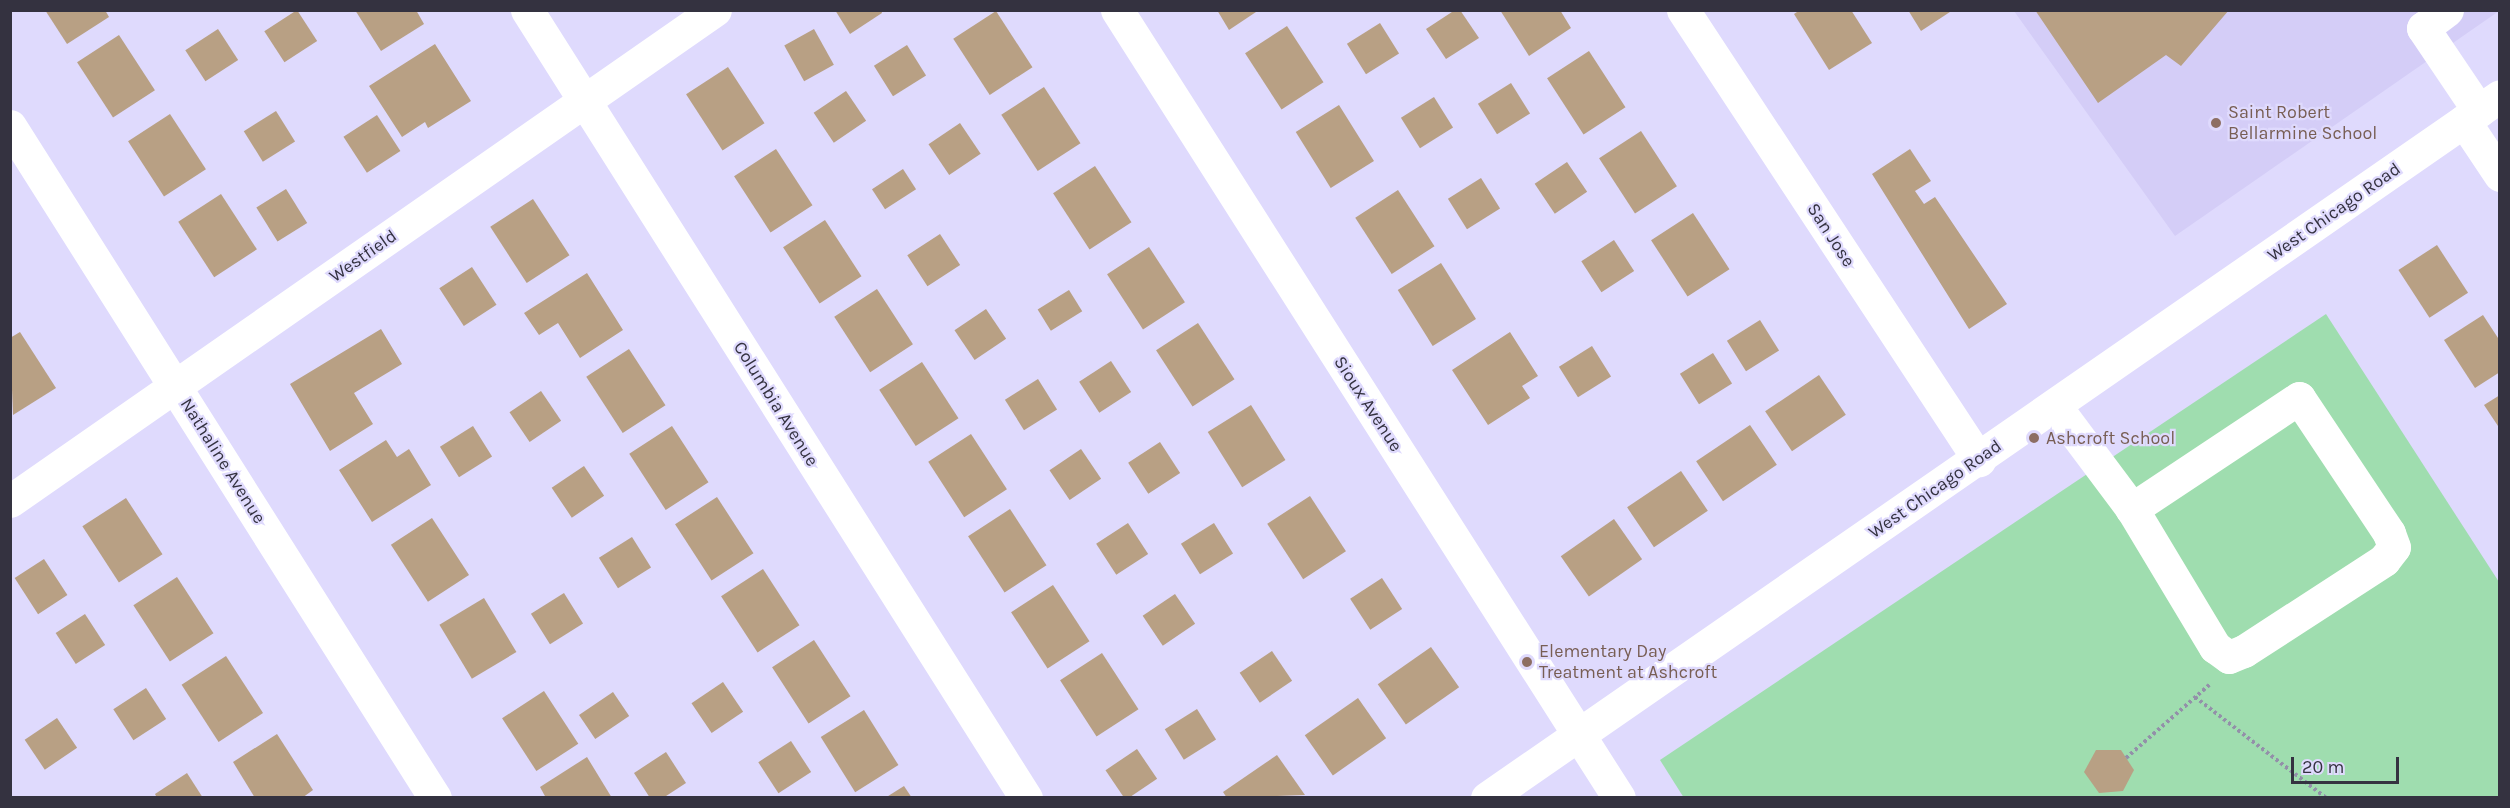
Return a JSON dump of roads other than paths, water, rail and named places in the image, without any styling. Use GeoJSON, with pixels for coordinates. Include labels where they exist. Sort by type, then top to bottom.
{"type":"FeatureCollection","features":[{"type":"Feature","properties":{"kind":"street","name":"Columbia Avenue"},"geometry":{"type":"LineString","coordinates":[[527,10],[1026,798]]}},
{"type":"Feature","properties":{"kind":"street","name":"Westfield"},"geometry":{"type":"LineString","coordinates":[[10,501],[715,10]]}},
{"type":"Feature","properties":{"kind":"street","name":"Sioux Avenue"},"geometry":{"type":"LineString","coordinates":[[1117,10],[1619,798]]}},
{"type":"Feature","properties":{"kind":"street","name":"San Jose"},"geometry":{"type":"LineString","coordinates":[[1683,10],[1978,460]]}},
{"type":"Feature","properties":{"kind":"street"},"geometry":{"type":"LineString","coordinates":[[2427,16],[2481,109],[2499,176]]}},
{"type":"Feature","properties":{"kind":"street","name":"West Chicago Road"},"geometry":{"type":"LineString","coordinates":[[1487,798],[1978,460],[2481,109]]}},
{"type":"Feature","properties":{"kind":"street","name":"Nathaline Avenue"},"geometry":{"type":"LineString","coordinates":[[10,126],[435,798]]}},
{"type":"Feature","properties":{"kind":"street"},"geometry":{"type":"LineString","coordinates":[[2055,406],[2132,509],[2215,647],[2229,657],[2244,651],[2384,560],[2394,547],[2389,533],[2299,398],[2132,509]]}},
{"type":"Feature","properties":{"kind":"place","name":"Saint Robert Bellarmine School"},"geometry":{"type":"Point","coordinates":[2216,123]}},
{"type":"Feature","properties":{"kind":"place","name":"Ashcroft School"},"geometry":{"type":"Point","coordinates":[2034,438]}},
{"type":"Feature","properties":{"kind":"place","name":"Elementary Day Treatment at Ashcroft"},"geometry":{"type":"Point","coordinates":[1527,662]}}]}
